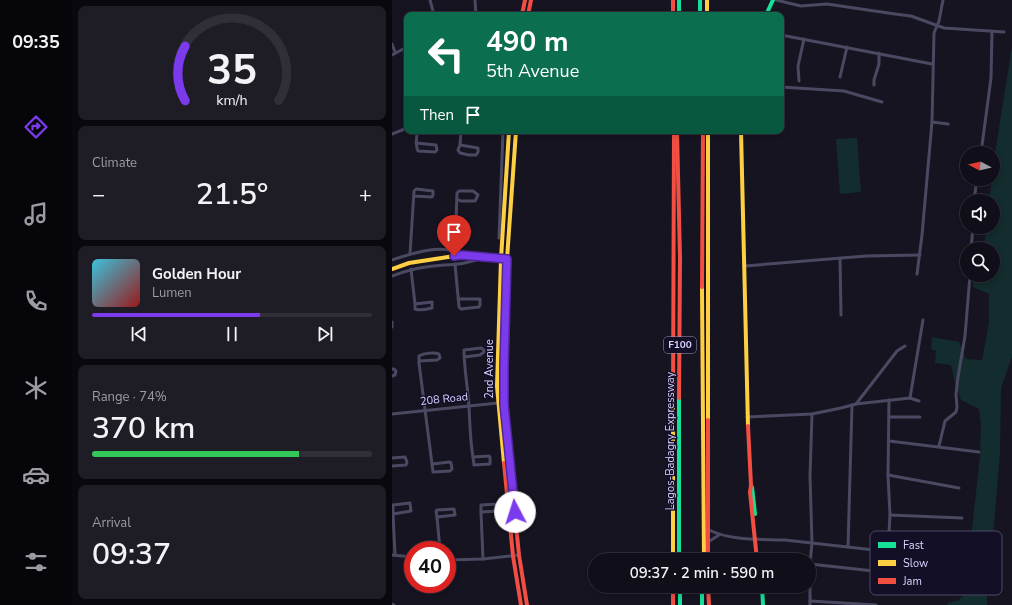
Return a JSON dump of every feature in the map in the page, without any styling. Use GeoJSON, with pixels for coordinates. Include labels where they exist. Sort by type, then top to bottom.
{"type":"FeatureCollection","features":[{"type":"Feature","properties":{"kind":"main road"},"geometry":{"type":"LineString","coordinates":[[523,12],[525,0]]}},
{"type":"Feature","properties":{"kind":"main road"},"geometry":{"type":"LineString","coordinates":[[529,12],[531,0]]}},
{"type":"Feature","properties":{"kind":"main road"},"geometry":{"type":"LineString","coordinates":[[673,0],[673,12]]}},
{"type":"Feature","properties":{"kind":"main road"},"geometry":{"type":"LineString","coordinates":[[679,0],[679,12]]}},
{"type":"Feature","properties":{"kind":"main road"},"geometry":{"type":"LineString","coordinates":[[700,0],[700,12]]}},
{"type":"Feature","properties":{"kind":"main road"},"geometry":{"type":"LineString","coordinates":[[707,0],[707,12]]}},
{"type":"Feature","properties":{"kind":"main road"},"geometry":{"type":"LineString","coordinates":[[767,12],[773,0]]}},
{"type":"Feature","properties":{"kind":"main road","name":"2nd Avenue"},"geometry":{"type":"LineString","coordinates":[[509,134],[497,356],[498,403],[513,556],[521,605]]}},
{"type":"Feature","properties":{"kind":"main road","name":"2nd Avenue"},"geometry":{"type":"LineString","coordinates":[[516,134],[507,259],[504,404],[519,555],[527,605]]}},
{"type":"Feature","properties":{"kind":"main road","name":"Lagos-Badagry Expressway"},"geometry":{"type":"LineString","coordinates":[[673,553],[674,134]]}},
{"type":"Feature","properties":{"kind":"main road","name":"Lagos-Badagry Expressway"},"geometry":{"type":"LineString","coordinates":[[677,134],[680,213],[680,393],[678,461],[679,553]]}},
{"type":"Feature","properties":{"kind":"main road","name":"F100"},"geometry":{"type":"LineString","coordinates":[[703,134],[702,248],[704,553]]}},
{"type":"Feature","properties":{"kind":"main road"},"geometry":{"type":"LineString","coordinates":[[708,134],[708,553]]}},
{"type":"Feature","properties":{"kind":"main road"},"geometry":{"type":"LineString","coordinates":[[741,134],[745,266],[744,327],[748,447],[751,485],[750,492],[758,553]]}},
{"type":"Feature","properties":{"kind":"main road"},"geometry":{"type":"LineString","coordinates":[[392,269],[409,263],[461,255],[507,259]]}},
{"type":"Feature","properties":{"kind":"main road"},"geometry":{"type":"LineString","coordinates":[[673,593],[673,605]]}},
{"type":"Feature","properties":{"kind":"main road"},"geometry":{"type":"LineString","coordinates":[[680,593],[680,605]]}},
{"type":"Feature","properties":{"kind":"main road"},"geometry":{"type":"LineString","coordinates":[[702,593],[702,605]]}},
{"type":"Feature","properties":{"kind":"main road"},"geometry":{"type":"LineString","coordinates":[[708,593],[708,605]]}},
{"type":"Feature","properties":{"kind":"main road"},"geometry":{"type":"LineString","coordinates":[[761,593],[762,605]]}},
{"type":"Feature","properties":{"kind":"street"},"geometry":{"type":"LineString","coordinates":[[430,0],[433,12]]}},
{"type":"Feature","properties":{"kind":"street"},"geometry":{"type":"LineString","coordinates":[[475,0],[476,12]]}},
{"type":"Feature","properties":{"kind":"street"},"geometry":{"type":"LineString","coordinates":[[776,0],[801,6],[827,4],[911,16],[944,28],[1004,32]]}},
{"type":"Feature","properties":{"kind":"street"},"geometry":{"type":"LineString","coordinates":[[820,5],[821,0]]}},
{"type":"Feature","properties":{"kind":"street"},"geometry":{"type":"LineString","coordinates":[[917,274],[932,122],[932,64],[934,33],[939,21],[943,0]]}},
{"type":"Feature","properties":{"kind":"street"},"geometry":{"type":"LineString","coordinates":[[982,146],[991,78],[992,31]]}},
{"type":"Feature","properties":{"kind":"street"},"geometry":{"type":"LineString","coordinates":[[784,36],[932,64]]}},
{"type":"Feature","properties":{"kind":"street"},"geometry":{"type":"LineString","coordinates":[[798,81],[798,66],[804,39]]}},
{"type":"Feature","properties":{"kind":"street"},"geometry":{"type":"LineString","coordinates":[[392,44],[394,54],[404,49]]}},
{"type":"Feature","properties":{"kind":"street"},"geometry":{"type":"LineString","coordinates":[[840,77],[847,47]]}},
{"type":"Feature","properties":{"kind":"street"},"geometry":{"type":"LineString","coordinates":[[874,85],[879,64],[879,53]]}},
{"type":"Feature","properties":{"kind":"street"},"geometry":{"type":"LineString","coordinates":[[784,88],[844,91],[882,102]]}},
{"type":"Feature","properties":{"kind":"street"},"geometry":{"type":"LineString","coordinates":[[932,122],[948,124]]}},
{"type":"Feature","properties":{"kind":"street"},"geometry":{"type":"LineString","coordinates":[[392,134],[404,129]]}},
{"type":"Feature","properties":{"kind":"street"},"geometry":{"type":"LineString","coordinates":[[416,143],[436,145],[436,150],[435,152],[418,151],[416,143],[417,134]]}},
{"type":"Feature","properties":{"kind":"street"},"geometry":{"type":"LineString","coordinates":[[460,145],[478,148],[478,152],[476,155],[460,153],[458,150],[461,134]]}},
{"type":"Feature","properties":{"kind":"street"},"geometry":{"type":"LineString","coordinates":[[498,238],[503,134]]}},
{"type":"Feature","properties":{"kind":"street"},"geometry":{"type":"LineString","coordinates":[[410,254],[413,193],[416,189],[432,191],[433,195],[432,197],[414,196]]}},
{"type":"Feature","properties":{"kind":"street"},"geometry":{"type":"LineString","coordinates":[[455,250],[457,193],[459,190],[473,191],[477,193],[478,196],[475,201],[461,201],[457,199]]}},
{"type":"Feature","properties":{"kind":"street"},"geometry":{"type":"LineString","coordinates":[[392,260],[410,254],[441,249],[455,250],[461,255]]}},
{"type":"Feature","properties":{"kind":"street"},"geometry":{"type":"LineString","coordinates":[[745,266],[866,256],[920,255]]}},
{"type":"Feature","properties":{"kind":"street"},"geometry":{"type":"LineString","coordinates":[[392,276],[426,266],[468,263],[482,257]]}},
{"type":"Feature","properties":{"kind":"street"},"geometry":{"type":"LineString","coordinates":[[840,259],[841,315]]}},
{"type":"Feature","properties":{"kind":"street"},"geometry":{"type":"LineString","coordinates":[[455,264],[458,299],[460,308],[480,306],[480,299],[458,299]]}},
{"type":"Feature","properties":{"kind":"street"},"geometry":{"type":"LineString","coordinates":[[411,270],[415,304],[416,310],[432,308],[433,305],[432,302],[415,304]]}},
{"type":"Feature","properties":{"kind":"street"},"geometry":{"type":"LineString","coordinates":[[939,446],[945,421],[956,412],[956,394],[965,336],[969,282]]}},
{"type":"Feature","properties":{"kind":"street"},"geometry":{"type":"LineString","coordinates":[[910,398],[923,320]]}},
{"type":"Feature","properties":{"kind":"street"},"geometry":{"type":"LineString","coordinates":[[392,322],[392,327]]}},
{"type":"Feature","properties":{"kind":"street"},"geometry":{"type":"LineString","coordinates":[[848,547],[854,405],[897,351],[905,346]]}},
{"type":"Feature","properties":{"kind":"street"},"geometry":{"type":"LineString","coordinates":[[464,357],[480,355],[484,352],[484,350],[481,348],[464,350],[464,357],[469,406],[470,434],[474,466],[491,463],[489,456],[473,457]]}},
{"type":"Feature","properties":{"kind":"street"},"geometry":{"type":"LineString","coordinates":[[419,362],[438,360],[440,358],[440,354],[422,354],[419,356],[419,362],[432,464],[434,472],[450,471],[452,469],[450,463],[432,464]]}},
{"type":"Feature","properties":{"kind":"street"},"geometry":{"type":"LineString","coordinates":[[392,369],[396,371],[395,375],[392,376]]}},
{"type":"Feature","properties":{"kind":"street"},"geometry":{"type":"LineString","coordinates":[[747,417],[812,414],[854,405],[910,398],[919,401]]}},
{"type":"Feature","properties":{"kind":"street"},"geometry":{"type":"LineString","coordinates":[[889,400],[889,531]]}},
{"type":"Feature","properties":{"kind":"street","name":"208 Road"},"geometry":{"type":"LineString","coordinates":[[392,414],[498,403]]}},
{"type":"Feature","properties":{"kind":"street"},"geometry":{"type":"LineString","coordinates":[[811,553],[810,476],[812,414]]}},
{"type":"Feature","properties":{"kind":"street"},"geometry":{"type":"LineString","coordinates":[[889,417],[920,417]]}},
{"type":"Feature","properties":{"kind":"street"},"geometry":{"type":"LineString","coordinates":[[889,441],[979,452]]}},
{"type":"Feature","properties":{"kind":"street"},"geometry":{"type":"LineString","coordinates":[[392,458],[405,457],[407,462],[406,465],[392,466]]}},
{"type":"Feature","properties":{"kind":"street"},"geometry":{"type":"LineString","coordinates":[[888,475],[959,488]]}},
{"type":"Feature","properties":{"kind":"street"},"geometry":{"type":"LineString","coordinates":[[393,514],[411,511],[411,503],[393,505],[393,514],[393,555],[404,556]]}},
{"type":"Feature","properties":{"kind":"street"},"geometry":{"type":"LineString","coordinates":[[481,512],[499,511],[499,504],[481,505],[481,512],[483,559]]}},
{"type":"Feature","properties":{"kind":"street"},"geometry":{"type":"LineString","coordinates":[[437,517],[455,515],[455,509],[436,511],[439,541]]}},
{"type":"Feature","properties":{"kind":"street"},"geometry":{"type":"LineString","coordinates":[[890,516],[962,518]]}},
{"type":"Feature","properties":{"kind":"street"},"geometry":{"type":"LineString","coordinates":[[709,530],[719,535],[785,540],[870,549]]}},
{"type":"Feature","properties":{"kind":"street"},"geometry":{"type":"LineString","coordinates":[[708,542],[719,535]]}},
{"type":"Feature","properties":{"kind":"street"},"geometry":{"type":"LineString","coordinates":[[456,560],[483,559],[519,555]]}},
{"type":"Feature","properties":{"kind":"street"},"geometry":{"type":"LineString","coordinates":[[816,565],[870,571]]}},
{"type":"Feature","properties":{"kind":"street"},"geometry":{"type":"LineString","coordinates":[[810,603],[876,605]]}},
{"type":"Feature","properties":{"kind":"green space"},"geometry":{"type":"Polygon","coordinates":[[[1012,46],[1012,357],[1001,388],[1000,452],[993,531],[972,531],[981,447],[979,409],[961,400],[956,387],[951,365],[935,363],[936,351],[931,349],[932,337],[959,342],[966,359],[982,360],[989,323],[989,294],[973,287],[973,282],[1000,282],[1000,242],[985,242],[985,234],[1000,234],[1000,194],[990,194],[991,186],[1000,186],[1000,146],[996,146],[1012,46]]]}},
{"type":"Feature","properties":{"kind":"green space"},"geometry":{"type":"Polygon","coordinates":[[[857,138],[861,192],[840,194],[836,139],[857,138]]]}},
{"type":"Feature","properties":{"kind":"green space"},"geometry":{"type":"Polygon","coordinates":[[[963,595],[987,595],[987,605],[947,605],[948,603],[959,600],[963,595]]]}},
{"type":"Feature","properties":{"kind":"traffic: fast"},"geometry":{"type":"LineString","coordinates":[[679,0],[679,12]]}},
{"type":"Feature","properties":{"kind":"traffic: fast"},"geometry":{"type":"LineString","coordinates":[[700,0],[700,12]]}},
{"type":"Feature","properties":{"kind":"traffic: fast"},"geometry":{"type":"LineString","coordinates":[[767,12],[773,0]]}},
{"type":"Feature","properties":{"kind":"traffic: fast"},"geometry":{"type":"LineString","coordinates":[[506,295],[504,404],[510,465]]}},
{"type":"Feature","properties":{"kind":"traffic: fast"},"geometry":{"type":"LineString","coordinates":[[679,398],[679,553]]}},
{"type":"Feature","properties":{"kind":"traffic: fast"},"geometry":{"type":"LineString","coordinates":[[752,487],[755,514]]}},
{"type":"Feature","properties":{"kind":"traffic: fast"},"geometry":{"type":"LineString","coordinates":[[680,593],[680,605]]}},
{"type":"Feature","properties":{"kind":"traffic: fast"},"geometry":{"type":"LineString","coordinates":[[702,593],[702,605]]}},
{"type":"Feature","properties":{"kind":"traffic: fast"},"geometry":{"type":"LineString","coordinates":[[762,593],[763,605]]}},
{"type":"Feature","properties":{"kind":"traffic: slow"},"geometry":{"type":"LineString","coordinates":[[707,0],[707,12]]}},
{"type":"Feature","properties":{"kind":"traffic: slow"},"geometry":{"type":"LineString","coordinates":[[504,463],[497,386],[501,259],[509,134]]}},
{"type":"Feature","properties":{"kind":"traffic: slow"},"geometry":{"type":"LineString","coordinates":[[506,295],[516,134]]}},
{"type":"Feature","properties":{"kind":"traffic: slow"},"geometry":{"type":"LineString","coordinates":[[708,134],[708,420]]}},
{"type":"Feature","properties":{"kind":"traffic: slow"},"geometry":{"type":"LineString","coordinates":[[741,134],[748,426]]}},
{"type":"Feature","properties":{"kind":"traffic: slow"},"geometry":{"type":"LineString","coordinates":[[392,269],[409,263],[461,255],[507,259]]}},
{"type":"Feature","properties":{"kind":"traffic: slow"},"geometry":{"type":"LineString","coordinates":[[702,287],[704,553]]}},
{"type":"Feature","properties":{"kind":"traffic: slow"},"geometry":{"type":"LineString","coordinates":[[673,405],[673,553]]}},
{"type":"Feature","properties":{"kind":"traffic: jam"},"geometry":{"type":"LineString","coordinates":[[523,12],[525,0]]}},
{"type":"Feature","properties":{"kind":"traffic: jam"},"geometry":{"type":"LineString","coordinates":[[529,12],[531,0]]}},
{"type":"Feature","properties":{"kind":"traffic: jam"},"geometry":{"type":"LineString","coordinates":[[673,0],[673,12]]}},
{"type":"Feature","properties":{"kind":"traffic: jam"},"geometry":{"type":"LineString","coordinates":[[673,405],[674,134]]}},
{"type":"Feature","properties":{"kind":"traffic: jam"},"geometry":{"type":"LineString","coordinates":[[677,134],[680,258],[679,398]]}},
{"type":"Feature","properties":{"kind":"traffic: jam"},"geometry":{"type":"LineString","coordinates":[[702,287],[703,134]]}},
{"type":"Feature","properties":{"kind":"traffic: jam"},"geometry":{"type":"LineString","coordinates":[[708,420],[708,553]]}},
{"type":"Feature","properties":{"kind":"traffic: jam"},"geometry":{"type":"LineString","coordinates":[[748,426],[751,485],[750,492],[756,553]]}},
{"type":"Feature","properties":{"kind":"traffic: jam"},"geometry":{"type":"LineString","coordinates":[[504,463],[513,556],[521,605]]}},
{"type":"Feature","properties":{"kind":"traffic: jam"},"geometry":{"type":"LineString","coordinates":[[510,465],[519,555],[527,605]]}},
{"type":"Feature","properties":{"kind":"traffic: jam"},"geometry":{"type":"LineString","coordinates":[[673,593],[673,605]]}},
{"type":"Feature","properties":{"kind":"traffic: jam"},"geometry":{"type":"LineString","coordinates":[[708,593],[709,605]]}},
{"type":"Feature","properties":{"kind":"route"},"geometry":{"type":"LineString","coordinates":[[454,256],[461,255],[507,259],[504,404],[515,512]]}}]}
